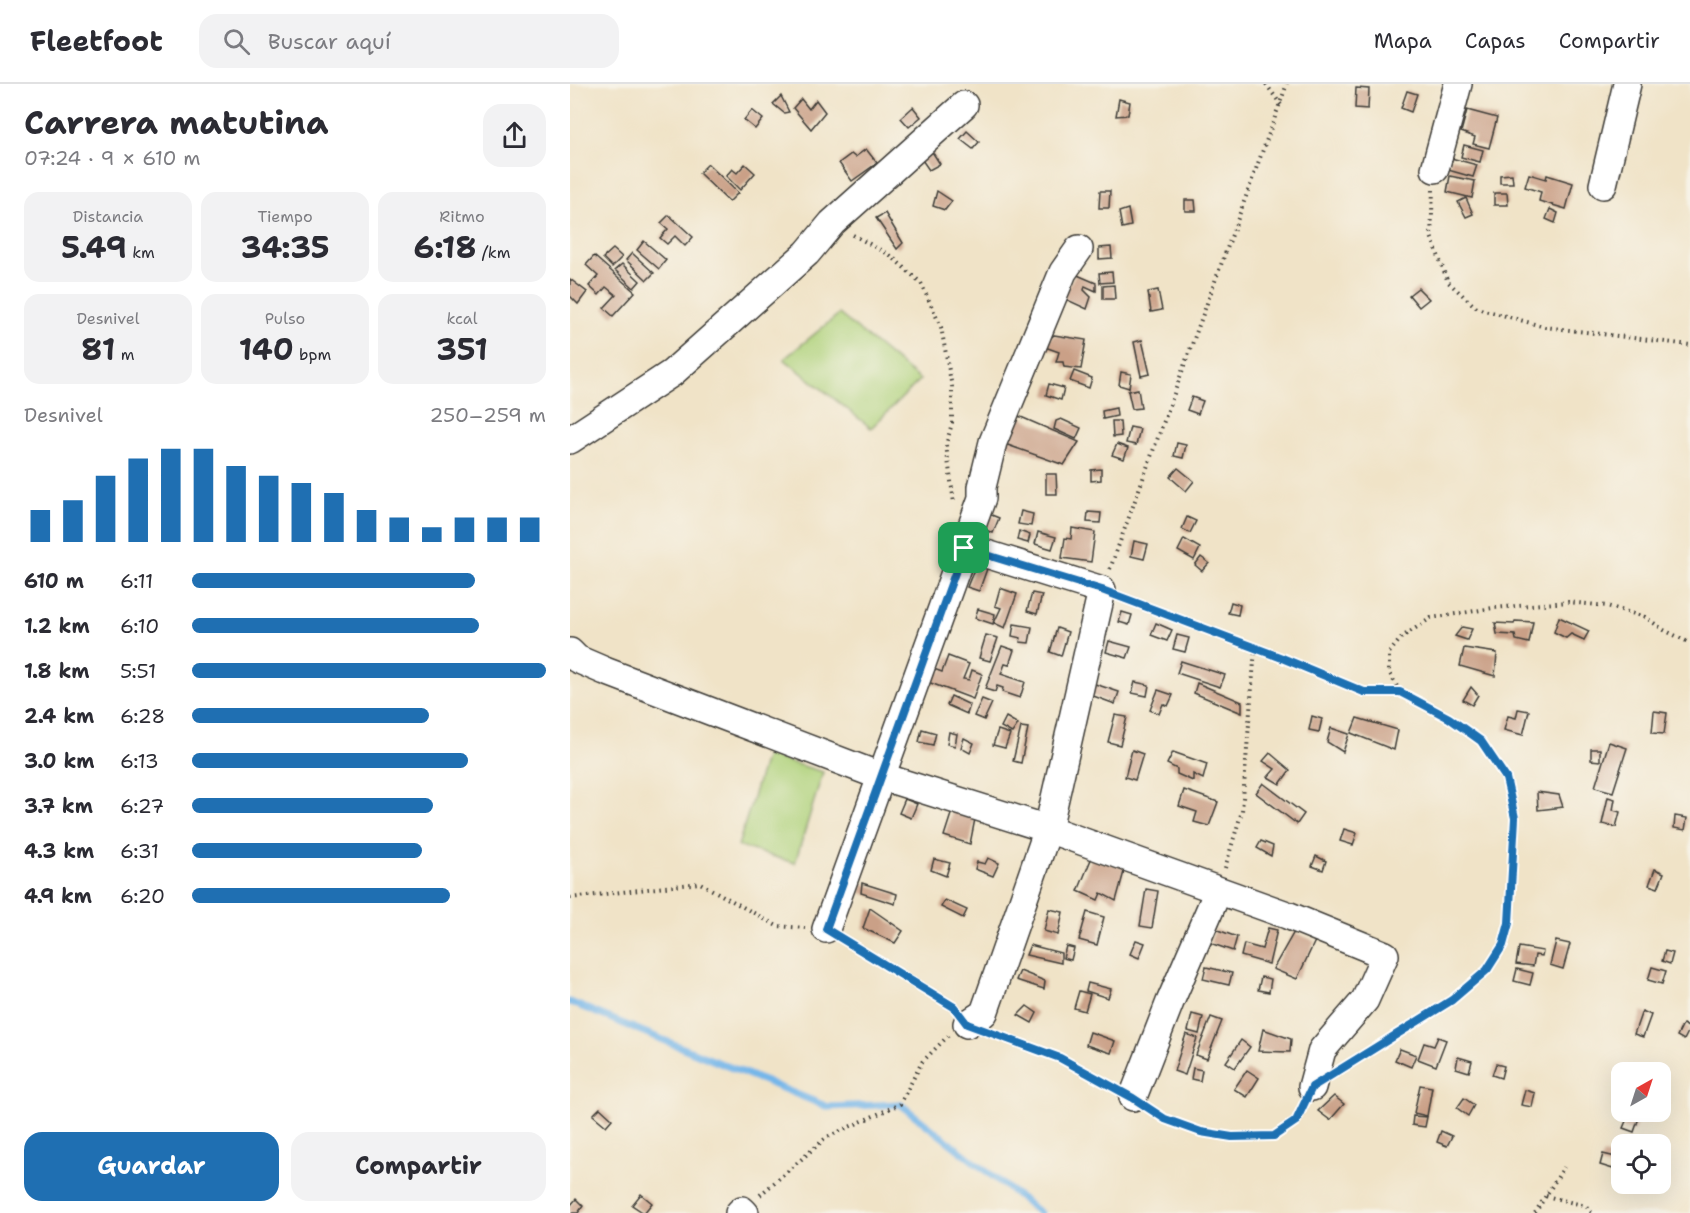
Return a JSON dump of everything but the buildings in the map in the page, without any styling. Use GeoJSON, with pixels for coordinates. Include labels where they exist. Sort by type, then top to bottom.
{"type":"FeatureCollection","features":[{"type":"Feature","properties":{"kind":"street"},"geometry":{"type":"LineString","coordinates":[[1435,169],[1458,84]]}},
{"type":"Feature","properties":{"kind":"street"},"geometry":{"type":"LineString","coordinates":[[1603,185],[1627,84]]}},
{"type":"Feature","properties":{"kind":"street"},"geometry":{"type":"LineString","coordinates":[[572,435],[672,373],[807,253],[832,223],[964,105]]}},
{"type":"Feature","properties":{"kind":"street"},"geometry":{"type":"LineString","coordinates":[[826,929],[982,498],[982,487],[993,442],[1064,272],[1079,249]]}},
{"type":"Feature","properties":{"kind":"street"},"geometry":{"type":"LineString","coordinates":[[964,548],[1102,590],[1048,829],[984,1012],[967,1024]]}},
{"type":"Feature","properties":{"kind":"street"},"geometry":{"type":"LineString","coordinates":[[572,659],[880,776],[1048,829],[1386,955],[1365,1000],[1322,1050],[1312,1087]]}},
{"type":"Feature","properties":{"kind":"street"},"geometry":{"type":"LineString","coordinates":[[1133,1098],[1170,1002],[1218,891]]}},
{"type":"Feature","properties":{"kind":"path"},"geometry":{"type":"LineString","coordinates":[[1266,84],[1281,105]]}},
{"type":"Feature","properties":{"kind":"path"},"geometry":{"type":"LineString","coordinates":[[570,898],[700,883],[777,926],[826,929],[954,1007],[967,1024],[1060,1058],[1133,1098],[1165,1119],[1201,1132],[1232,1137],[1274,1136],[1296,1121],[1312,1087],[1452,1000],[1487,970],[1503,945],[1509,923],[1515,818],[1506,778],[1481,741],[1449,718],[1400,692],[1364,692],[1282,658],[1102,590],[1287,84]]}},
{"type":"Feature","properties":{"kind":"path"},"geometry":{"type":"LineString","coordinates":[[1435,169],[1431,236],[1448,282],[1477,308],[1545,327],[1690,345]]}},
{"type":"Feature","properties":{"kind":"path"},"geometry":{"type":"LineString","coordinates":[[832,223],[890,255],[921,283],[941,327],[952,387],[952,423],[946,445],[954,502],[964,548]]}},
{"type":"Feature","properties":{"kind":"path"},"geometry":{"type":"LineString","coordinates":[[1400,692],[1389,672],[1389,653],[1402,637],[1431,618],[1493,608],[1568,602],[1607,606],[1645,617],[1690,643]]}},
{"type":"Feature","properties":{"kind":"path"},"geometry":{"type":"LineString","coordinates":[[1218,891],[1242,811],[1255,649]]}},
{"type":"Feature","properties":{"kind":"path"},"geometry":{"type":"LineString","coordinates":[[742,1212],[826,1137],[900,1104],[922,1062],[946,1037],[967,1024]]}},
{"type":"Feature","properties":{"kind":"path"},"geometry":{"type":"LineString","coordinates":[[1535,1213],[1564,1167]]}},
{"type":"Feature","properties":{"kind":"path"},"geometry":{"type":"LineString","coordinates":[[1545,1196],[1586,1206],[1592,1213]]}},
{"type":"Feature","properties":{"kind":"green space"},"geometry":{"type":"Polygon","coordinates":[[[839,314],[920,380],[871,428],[784,359],[839,314]]]}},
{"type":"Feature","properties":{"kind":"green space"},"geometry":{"type":"Polygon","coordinates":[[[766,755],[823,772],[795,863],[738,846],[766,755]]]}},
{"type":"Feature","properties":{"kind":"waterway"},"geometry":{"type":"LineString","coordinates":[[570,1002],[828,1107],[900,1104],[1040,1213]]}},
{"type":"Feature","properties":{"kind":"route"},"geometry":{"type":"LineString","coordinates":[[964,548],[1102,590],[1282,658],[1364,692],[1400,692],[1449,718],[1481,741],[1506,778],[1515,818],[1509,923],[1503,945],[1487,970],[1452,1000],[1375,1050],[1312,1087],[1296,1121],[1274,1136],[1232,1137],[1201,1132],[1165,1119],[1133,1098],[1060,1058],[967,1024],[954,1007],[826,929],[964,548]]}}]}
